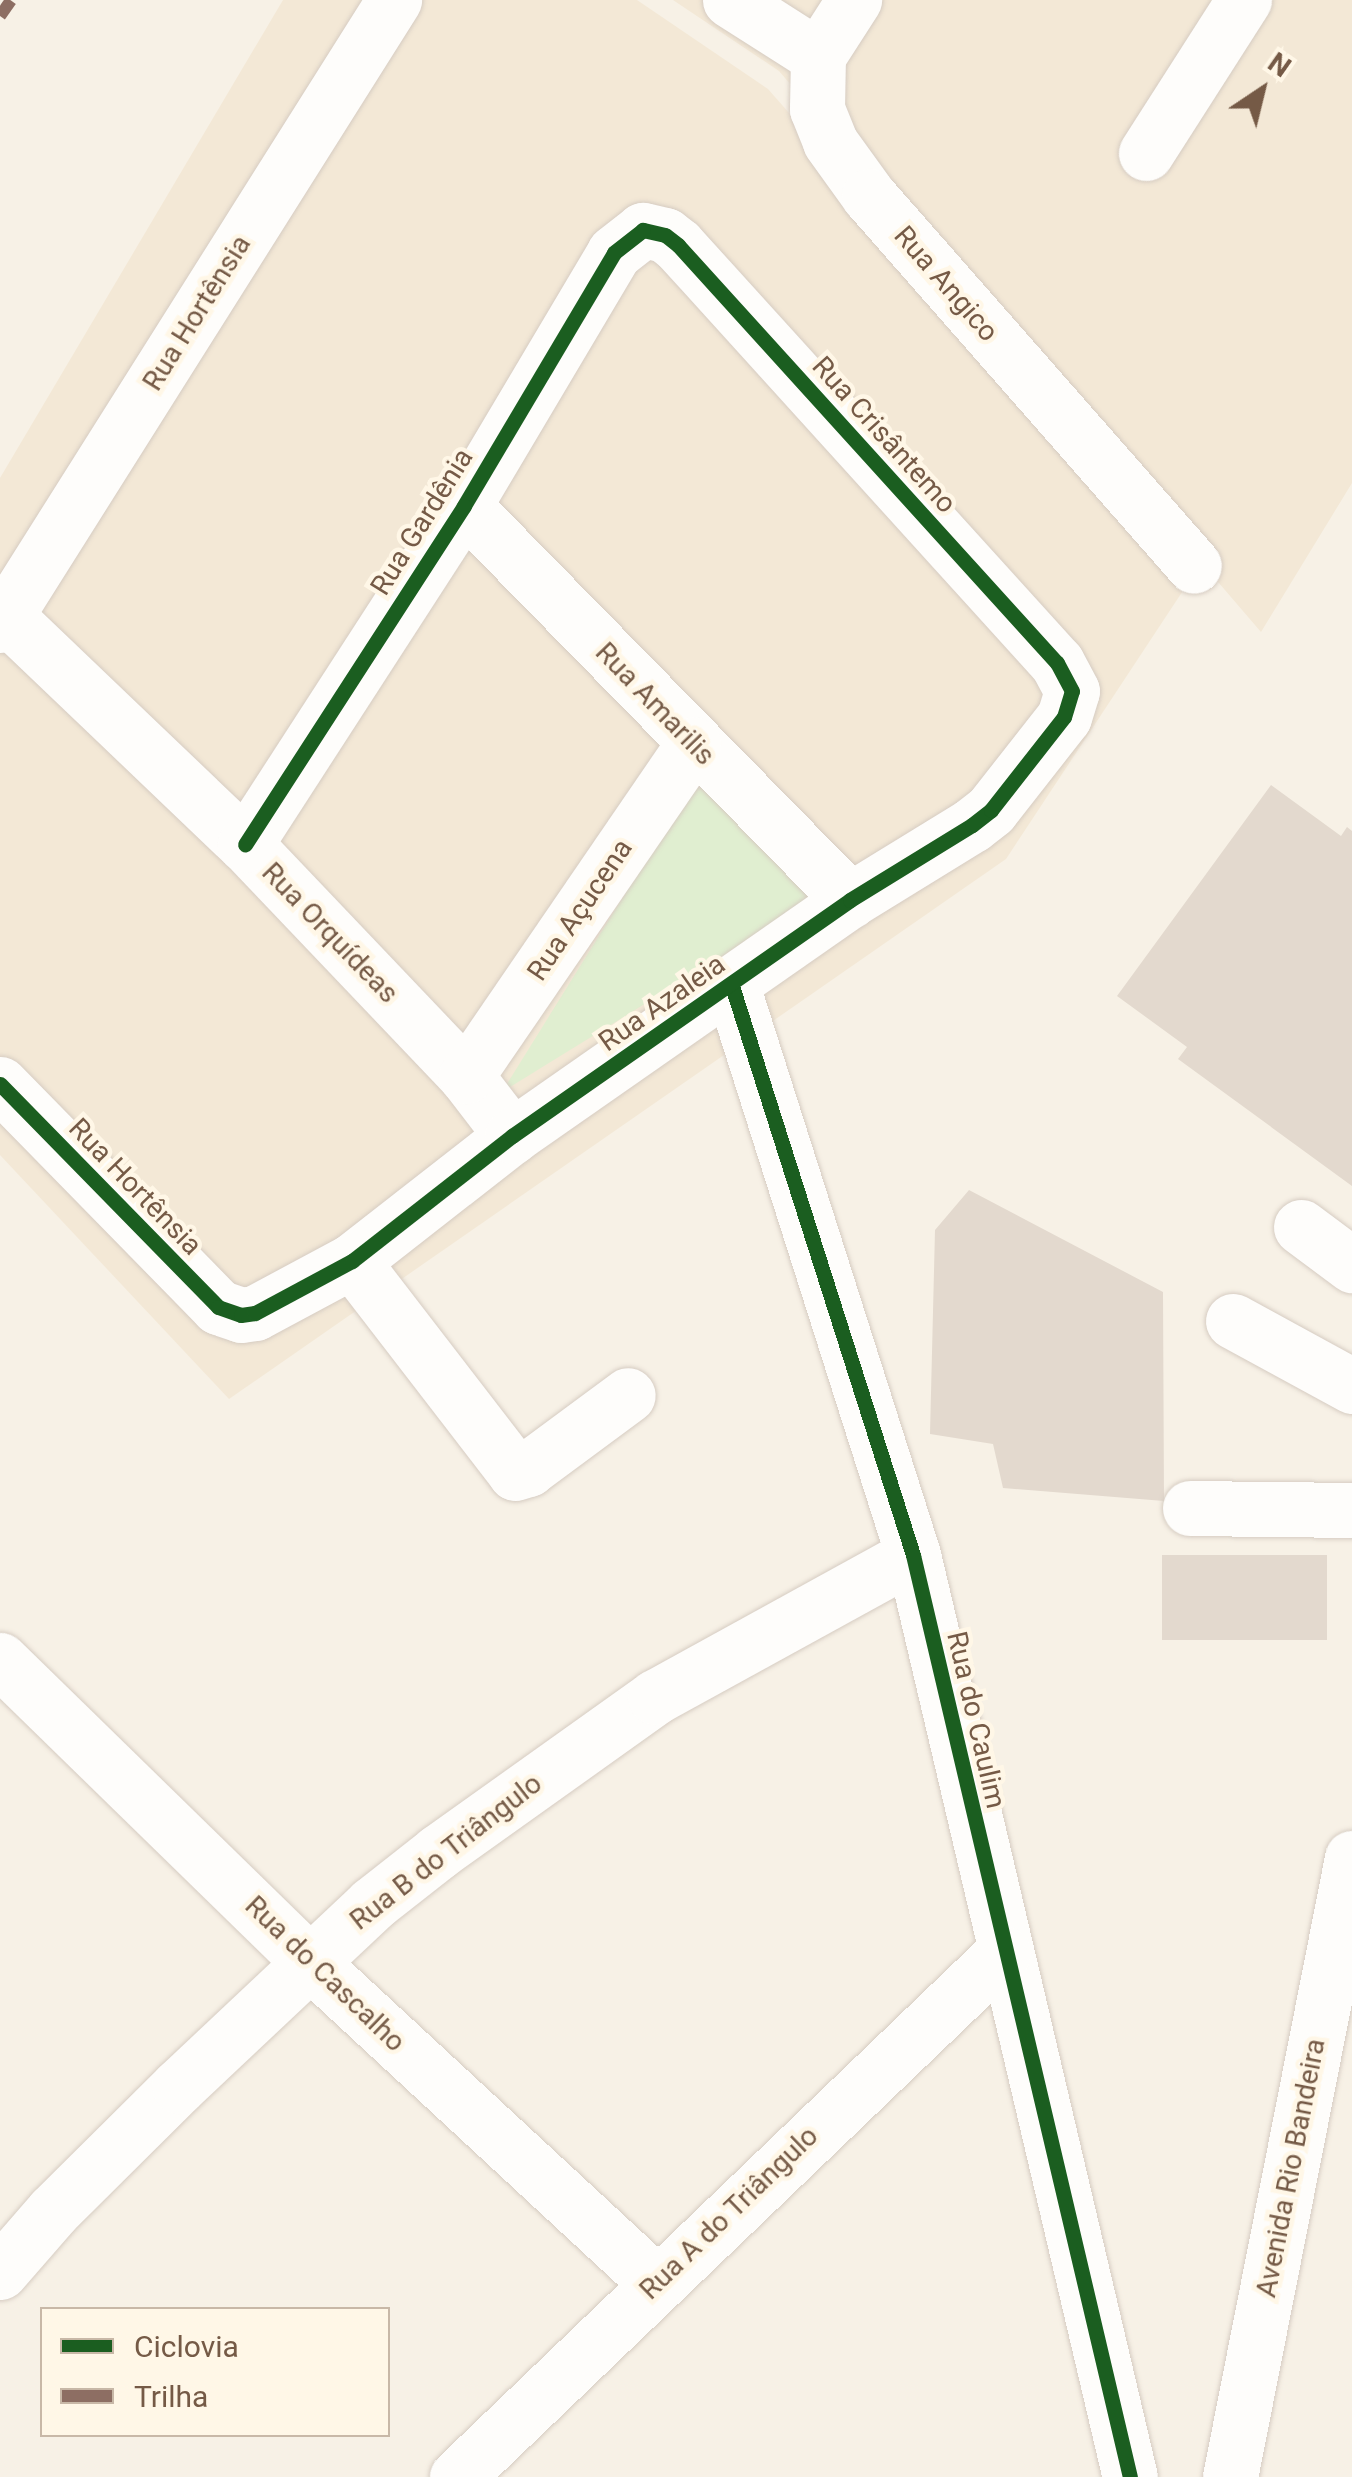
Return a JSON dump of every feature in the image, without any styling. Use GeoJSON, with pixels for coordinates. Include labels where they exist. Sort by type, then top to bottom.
{"type":"FeatureCollection","features":[{"type":"Feature","properties":{"kind":"street","name":"Rua Hortênsia"},"geometry":{"type":"LineString","coordinates":[[3,620],[394,0]]}},
{"type":"Feature","properties":{"kind":"street"},"geometry":{"type":"LineString","coordinates":[[730,0],[818,56],[854,0]]}},
{"type":"Feature","properties":{"kind":"street"},"geometry":{"type":"LineString","coordinates":[[1146,154],[1244,0]]}},
{"type":"Feature","properties":{"kind":"street","name":"Rua Angico"},"geometry":{"type":"LineString","coordinates":[[818,56],[817,109],[830,142],[869,196],[1194,566]]}},
{"type":"Feature","properties":{"kind":"street","name":"Rua Gardênia"},"geometry":{"type":"LineString","coordinates":[[245,844],[464,506],[614,253],[628,237],[642,230]]}},
{"type":"Feature","properties":{"kind":"street","name":"Rua Crisântemo"},"geometry":{"type":"LineString","coordinates":[[642,230],[665,235],[678,245],[1057,663],[1072,691]]}},
{"type":"Feature","properties":{"kind":"street","name":"Rua Amarilis"},"geometry":{"type":"LineString","coordinates":[[464,506],[850,900]]}},
{"type":"Feature","properties":{"kind":"street","name":"Rua Orquídeas"},"geometry":{"type":"LineString","coordinates":[[3,620],[245,844],[466,1076],[512,1136]]}},
{"type":"Feature","properties":{"kind":"street","name":"Rua Azaleia"},"geometry":{"type":"LineString","coordinates":[[241,1315],[268,1308],[352,1261],[512,1136],[850,900],[991,810],[1064,717],[1072,691]]}},
{"type":"Feature","properties":{"kind":"street","name":"Rua Açucena"},"geometry":{"type":"LineString","coordinates":[[466,1076],[694,744]]}},
{"type":"Feature","properties":{"kind":"street","name":"Rua do Caulim"},"geometry":{"type":"LineString","coordinates":[[732,986],[913,1555],[1003,1953],[1130,2477]]}},
{"type":"Feature","properties":{"kind":"street","name":"Rua Hortênsia"},"geometry":{"type":"LineString","coordinates":[[0,1084],[218,1307],[241,1315]]}},
{"type":"Feature","properties":{"kind":"street"},"geometry":{"type":"LineString","coordinates":[[1300,1227],[1352,1266]]}},
{"type":"Feature","properties":{"kind":"street"},"geometry":{"type":"LineString","coordinates":[[352,1261],[515,1473],[528,1469],[628,1395]]}},
{"type":"Feature","properties":{"kind":"street"},"geometry":{"type":"LineString","coordinates":[[1233,1321],[1352,1386]]}},
{"type":"Feature","properties":{"kind":"street"},"geometry":{"type":"LineString","coordinates":[[1190,1508],[1352,1510]]}},
{"type":"Feature","properties":{"kind":"street","name":"Rua B do Triângulo"},"geometry":{"type":"LineString","coordinates":[[0,2272],[53,2210],[372,1904],[438,1852],[656,1697],[913,1555]]}},
{"type":"Feature","properties":{"kind":"street","name":"Rua do Cascalho"},"geometry":{"type":"LineString","coordinates":[[0,1660],[311,1963],[656,2282]]}},
{"type":"Feature","properties":{"kind":"street","name":"Avenida Rio Bandeira"},"geometry":{"type":"LineString","coordinates":[[1230,2477],[1352,1858]]}},
{"type":"Feature","properties":{"kind":"street","name":"Rua A do Triângulo"},"geometry":{"type":"LineString","coordinates":[[458,2477],[656,2282],[1003,1953]]}},
{"type":"Feature","properties":{"kind":"shaded area"},"geometry":{"type":"Polygon","coordinates":[[[283,0],[637,0],[768,89],[1194,574],[1006,859],[229,1399],[0,1155],[0,478],[283,0]]]}},
{"type":"Feature","properties":{"kind":"shaded area"},"geometry":{"type":"Polygon","coordinates":[[[673,0],[1352,0],[1352,483],[1261,632],[779,71],[673,0]]]}},
{"type":"Feature","properties":{"kind":"green space"},"geometry":{"type":"Polygon","coordinates":[[[700,773],[818,897],[502,1092],[700,773]]]}},
{"type":"Feature","properties":{"kind":"building"},"geometry":{"type":"Polygon","coordinates":[[[1271,785],[1341,836],[1347,827],[1352,831],[1352,1186],[1178,1059],[1187,1047],[1117,996],[1271,785]]]}},
{"type":"Feature","properties":{"kind":"building"},"geometry":{"type":"Polygon","coordinates":[[[969,1190],[1163,1292],[1164,1501],[1003,1488],[993,1444],[930,1434],[935,1230],[969,1190]]]}},
{"type":"Feature","properties":{"kind":"building"},"geometry":{"type":"Polygon","coordinates":[[[1162,1555],[1327,1555],[1327,1640],[1162,1640],[1162,1555]]]}},
{"type":"Feature","properties":{"kind":"marked path"},"geometry":{"type":"LineString","coordinates":[[0,16],[11,0]]}},
{"type":"Feature","properties":{"kind":"cycle path"},"geometry":{"type":"LineString","coordinates":[[0,1084],[218,1307],[241,1315],[255,1313],[352,1261],[512,1136],[850,900],[972,825],[991,810],[1064,717],[1072,691],[1057,663],[678,245],[665,235],[643,230],[614,253],[464,506],[245,844]]}},
{"type":"Feature","properties":{"kind":"cycle path"},"geometry":{"type":"LineString","coordinates":[[732,986],[913,1555],[1130,2477]]}}]}
